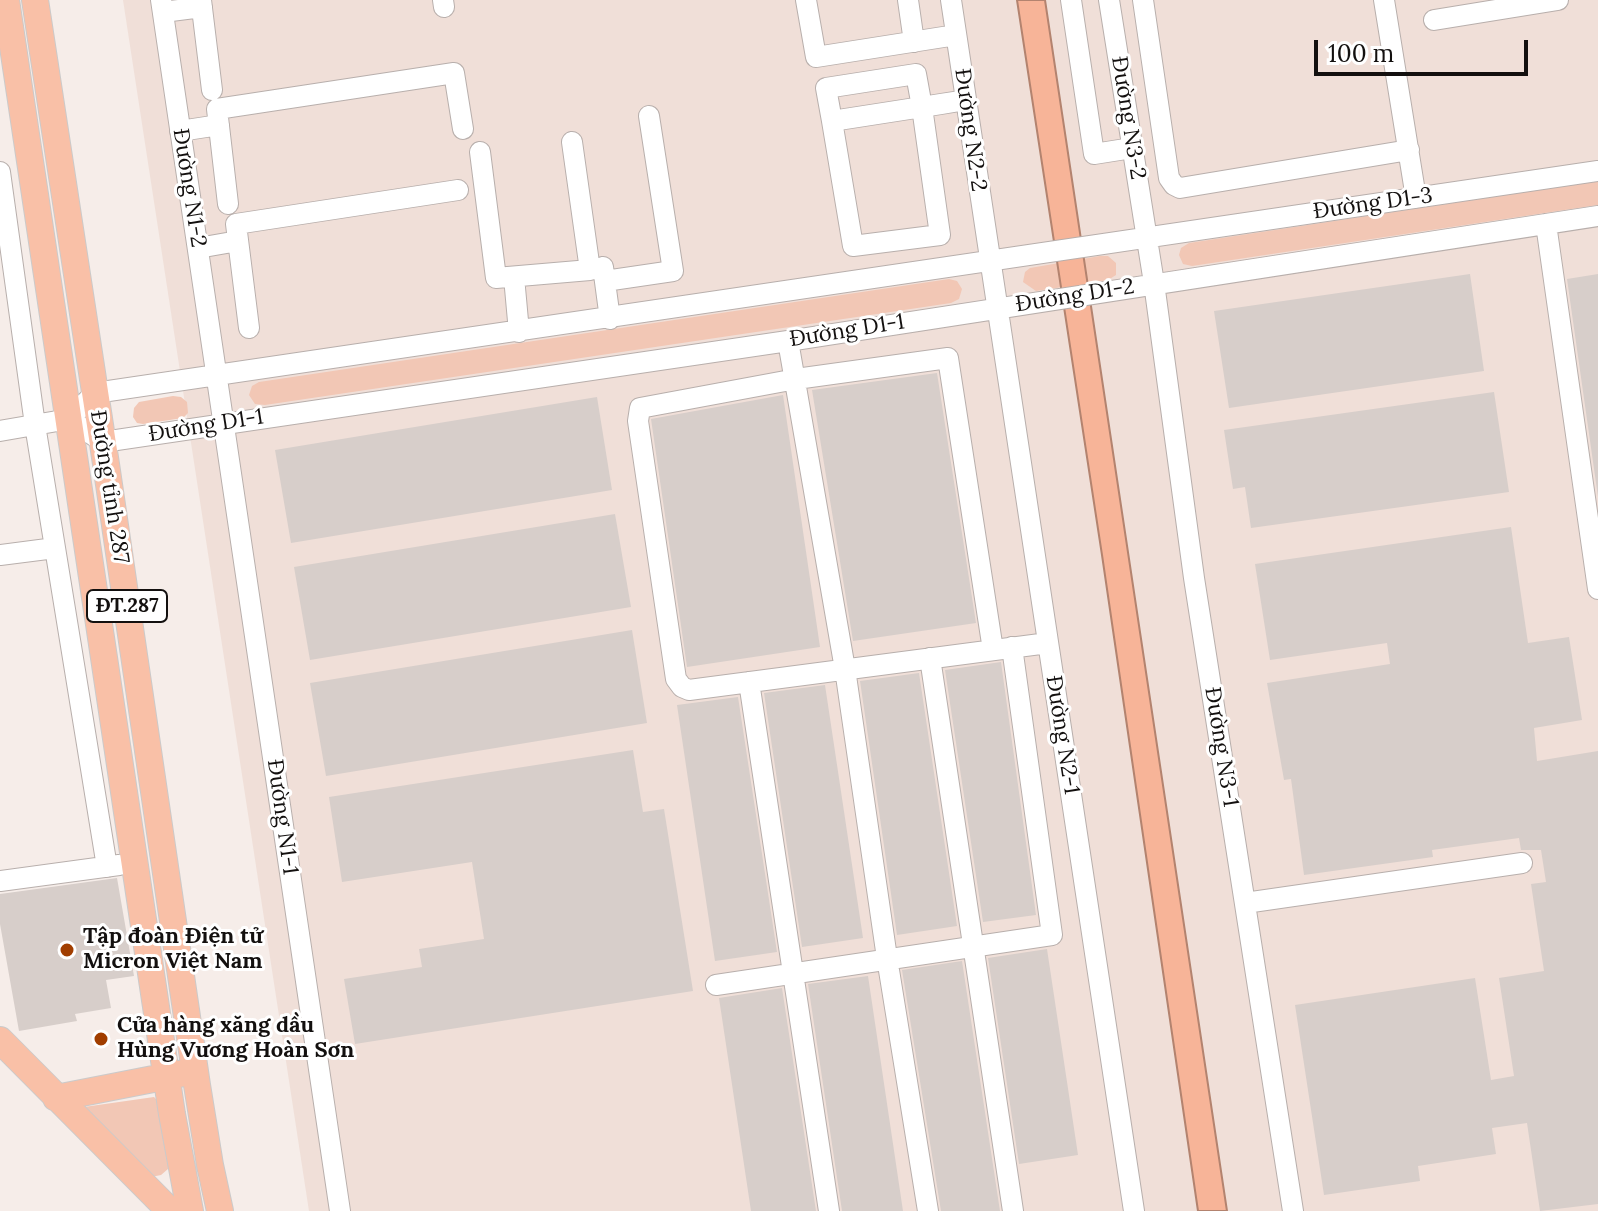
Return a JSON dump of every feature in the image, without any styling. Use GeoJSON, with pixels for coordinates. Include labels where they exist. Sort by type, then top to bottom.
{"type":"FeatureCollection","features":[{"type":"Feature","properties":{"kind":"main road","name":"Đường tỉnh 287"},"geometry":{"type":"LineString","coordinates":[[6,0],[166,1076],[190,1211]]}},
{"type":"Feature","properties":{"kind":"main road","name":"Đường tỉnh 287"},"geometry":{"type":"LineString","coordinates":[[35,0],[195,1071],[220,1211]]}},
{"type":"Feature","properties":{"kind":"main road"},"geometry":{"type":"LineString","coordinates":[[0,1040],[170,1211]]}},
{"type":"Feature","properties":{"kind":"main road"},"geometry":{"type":"LineString","coordinates":[[56,1098],[195,1071]]}},
{"type":"Feature","properties":{"kind":"street"},"geometry":{"type":"LineString","coordinates":[[806,0],[816,57],[956,35]]}},
{"type":"Feature","properties":{"kind":"street"},"geometry":{"type":"LineString","coordinates":[[908,0],[914,42]]}},
{"type":"Feature","properties":{"kind":"street","name":"Đường N2-2"},"geometry":{"type":"LineString","coordinates":[[951,0],[989,259]]}},
{"type":"Feature","properties":{"kind":"street"},"geometry":{"type":"LineString","coordinates":[[1071,0],[1094,154],[1132,148]]}},
{"type":"Feature","properties":{"kind":"street","name":"Đường N3-2"},"geometry":{"type":"LineString","coordinates":[[1109,0],[1154,283]]}},
{"type":"Feature","properties":{"kind":"street"},"geometry":{"type":"LineString","coordinates":[[1143,0],[1169,178],[1174,185],[1180,188],[1409,150]]}},
{"type":"Feature","properties":{"kind":"street"},"geometry":{"type":"LineString","coordinates":[[1384,0],[1416,198]]}},
{"type":"Feature","properties":{"kind":"street"},"geometry":{"type":"LineString","coordinates":[[1434,20],[1558,0]]}},
{"type":"Feature","properties":{"kind":"street"},"geometry":{"type":"LineString","coordinates":[[162,6],[201,3],[212,90]]}},
{"type":"Feature","properties":{"kind":"street","name":"Đường N1-2"},"geometry":{"type":"LineString","coordinates":[[162,6],[224,423]]}},
{"type":"Feature","properties":{"kind":"street"},"geometry":{"type":"LineString","coordinates":[[1119,64],[1152,58]]}},
{"type":"Feature","properties":{"kind":"street"},"geometry":{"type":"LineString","coordinates":[[228,204],[217,109],[454,73],[463,129]]}},
{"type":"Feature","properties":{"kind":"street"},"geometry":{"type":"LineString","coordinates":[[916,74],[940,235],[853,246],[832,121],[826,88],[916,74]]}},
{"type":"Feature","properties":{"kind":"street"},"geometry":{"type":"LineString","coordinates":[[832,121],[966,100]]}},
{"type":"Feature","properties":{"kind":"street"},"geometry":{"type":"LineString","coordinates":[[605,281],[673,271],[649,116]]}},
{"type":"Feature","properties":{"kind":"street"},"geometry":{"type":"LineString","coordinates":[[180,131],[219,125]]}},
{"type":"Feature","properties":{"kind":"street"},"geometry":{"type":"LineString","coordinates":[[480,152],[496,278],[590,270],[576,136],[610,319]]}},
{"type":"Feature","properties":{"kind":"street","name":"Đường D1-3"},"geometry":{"type":"LineString","coordinates":[[1147,237],[1598,171]]}},
{"type":"Feature","properties":{"kind":"street"},"geometry":{"type":"LineString","coordinates":[[0,172],[35,425],[107,867]]}},
{"type":"Feature","properties":{"kind":"street"},"geometry":{"type":"LineString","coordinates":[[249,328],[236,224],[458,190]]}},
{"type":"Feature","properties":{"kind":"street","name":"Đường D1-3"},"geometry":{"type":"LineString","coordinates":[[1154,283],[1598,216]]}},
{"type":"Feature","properties":{"kind":"street"},"geometry":{"type":"LineString","coordinates":[[1546,224],[1598,589]]}},
{"type":"Feature","properties":{"kind":"street"},"geometry":{"type":"LineString","coordinates":[[0,431],[69,419],[95,393],[1147,237]]}},
{"type":"Feature","properties":{"kind":"street"},"geometry":{"type":"LineString","coordinates":[[198,248],[238,241]]}},
{"type":"Feature","properties":{"kind":"street","name":"Đường N2-1"},"geometry":{"type":"LineString","coordinates":[[989,259],[1134,1211]]}},
{"type":"Feature","properties":{"kind":"street"},"geometry":{"type":"LineString","coordinates":[[514,277],[519,332]]}},
{"type":"Feature","properties":{"kind":"street","name":"Đường D1-2"},"geometry":{"type":"LineString","coordinates":[[996,309],[1154,283]]}},
{"type":"Feature","properties":{"kind":"street","name":"Đường N3-1"},"geometry":{"type":"LineString","coordinates":[[1154,283],[1194,578],[1293,1211]]}},
{"type":"Feature","properties":{"kind":"street","name":"Đường D1-1"},"geometry":{"type":"LineString","coordinates":[[103,442],[996,309]]}},
{"type":"Feature","properties":{"kind":"street"},"geometry":{"type":"LineString","coordinates":[[788,341],[845,669],[928,1211]]}},
{"type":"Feature","properties":{"kind":"street"},"geometry":{"type":"LineString","coordinates":[[716,985],[1052,935],[1002,649],[948,358],[796,379],[645,405],[637,412],[676,679],[689,690],[845,669],[930,658],[1002,649],[1048,643]]}},
{"type":"Feature","properties":{"kind":"street"},"geometry":{"type":"LineString","coordinates":[[69,419],[103,442]]}},
{"type":"Feature","properties":{"kind":"street","name":"Đường N1-1"},"geometry":{"type":"LineString","coordinates":[[224,423],[340,1211]]}},
{"type":"Feature","properties":{"kind":"street"},"geometry":{"type":"LineString","coordinates":[[0,555],[55,548]]}},
{"type":"Feature","properties":{"kind":"street"},"geometry":{"type":"LineString","coordinates":[[930,658],[1013,1211]]}},
{"type":"Feature","properties":{"kind":"street"},"geometry":{"type":"LineString","coordinates":[[749,682],[829,1211]]}},
{"type":"Feature","properties":{"kind":"street"},"geometry":{"type":"LineString","coordinates":[[0,881],[135,863]]}},
{"type":"Feature","properties":{"kind":"street"},"geometry":{"type":"LineString","coordinates":[[1245,903],[1522,863]]}},
{"type":"Feature","properties":{"kind":"shaded area"},"geometry":{"type":"Polygon","coordinates":[[[123,0],[1598,0],[1598,1211],[309,1211],[123,0]]]}},
{"type":"Feature","properties":{"kind":"shaded area"},"geometry":{"type":"Polygon","coordinates":[[[1017,0],[1045,0],[1227,1211],[1198,1211],[1017,0]]]}},
{"type":"Feature","properties":{"kind":"shaded area"},"geometry":{"type":"Polygon","coordinates":[[[1598,181],[1598,205],[1192,266],[1183,264],[1179,255],[1181,248],[1189,243],[1598,181]]]}},
{"type":"Feature","properties":{"kind":"shaded area"},"geometry":{"type":"Polygon","coordinates":[[[1108,256],[1116,263],[1116,275],[1108,280],[1036,291],[1023,282],[1025,272],[1030,268],[1108,256]]]}},
{"type":"Feature","properties":{"kind":"shaded area"},"geometry":{"type":"Polygon","coordinates":[[[949,279],[957,281],[962,289],[959,299],[951,303],[265,405],[255,404],[249,395],[252,386],[259,382],[949,279]]]}},
{"type":"Feature","properties":{"kind":"shaded area"},"geometry":{"type":"Polygon","coordinates":[[[173,396],[187,402],[188,413],[183,418],[143,424],[137,423],[133,417],[134,408],[139,402],[173,396]]]}},
{"type":"Feature","properties":{"kind":"shaded area"},"geometry":{"type":"Polygon","coordinates":[[[154,1097],[159,1102],[168,1169],[161,1175],[151,1177],[77,1108],[154,1097]]]}},
{"type":"Feature","properties":{"kind":"building"},"geometry":{"type":"Polygon","coordinates":[[[1470,274],[1484,371],[1229,408],[1214,311],[1470,274]]]}},
{"type":"Feature","properties":{"kind":"building"},"geometry":{"type":"Polygon","coordinates":[[[1598,274],[1598,497],[1567,279],[1598,274]]]}},
{"type":"Feature","properties":{"kind":"building"},"geometry":{"type":"Polygon","coordinates":[[[937,373],[976,623],[853,641],[812,390],[937,373]]]}},
{"type":"Feature","properties":{"kind":"building"},"geometry":{"type":"Polygon","coordinates":[[[1494,392],[1509,492],[1251,528],[1245,487],[1233,489],[1224,430],[1494,392]]]}},
{"type":"Feature","properties":{"kind":"building"},"geometry":{"type":"Polygon","coordinates":[[[783,395],[820,647],[687,667],[651,419],[783,395]]]}},
{"type":"Feature","properties":{"kind":"building"},"geometry":{"type":"Polygon","coordinates":[[[597,397],[612,490],[291,543],[275,450],[597,397]]]}},
{"type":"Feature","properties":{"kind":"building"},"geometry":{"type":"Polygon","coordinates":[[[615,514],[631,607],[310,660],[294,567],[615,514]]]}},
{"type":"Feature","properties":{"kind":"building"},"geometry":{"type":"Polygon","coordinates":[[[1511,527],[1528,643],[1569,637],[1582,720],[1534,728],[1537,761],[1598,751],[1598,1204],[1540,1211],[1527,1123],[1492,1128],[1496,1154],[1418,1166],[1420,1181],[1324,1195],[1295,1005],[1475,978],[1491,1080],[1514,1076],[1499,978],[1544,971],[1531,884],[1546,882],[1541,850],[1521,850],[1519,838],[1432,850],[1433,857],[1304,875],[1291,779],[1284,780],[1267,683],[1390,664],[1387,643],[1270,660],[1255,564],[1511,527]]]}},
{"type":"Feature","properties":{"kind":"building"},"geometry":{"type":"Polygon","coordinates":[[[632,630],[647,723],[326,776],[310,683],[632,630]]]}},
{"type":"Feature","properties":{"kind":"building"},"geometry":{"type":"Polygon","coordinates":[[[1001,662],[1036,915],[983,922],[945,670],[1001,662]]]}},
{"type":"Feature","properties":{"kind":"building"},"geometry":{"type":"Polygon","coordinates":[[[919,673],[957,926],[897,935],[860,681],[919,673]]]}},
{"type":"Feature","properties":{"kind":"building"},"geometry":{"type":"Polygon","coordinates":[[[825,685],[863,938],[802,947],[764,693],[825,685]]]}},
{"type":"Feature","properties":{"kind":"building"},"geometry":{"type":"Polygon","coordinates":[[[738,697],[777,952],[715,961],[677,705],[738,697]]]}},
{"type":"Feature","properties":{"kind":"building"},"geometry":{"type":"Polygon","coordinates":[[[633,750],[643,812],[664,809],[693,991],[355,1044],[344,979],[422,967],[419,949],[484,939],[472,862],[342,882],[329,797],[633,750]]]}},
{"type":"Feature","properties":{"kind":"building","name":"Tập đoàn Điện tử Micron Việt Nam"},"geometry":{"type":"Polygon","coordinates":[[[117,878],[134,976],[106,980],[111,1008],[75,1014],[77,1021],[19,1031],[0,924],[0,894],[117,878]]]}},
{"type":"Feature","properties":{"kind":"building"},"geometry":{"type":"Polygon","coordinates":[[[1047,949],[1078,1155],[1019,1164],[988,958],[1047,949]]]}},
{"type":"Feature","properties":{"kind":"building"},"geometry":{"type":"Polygon","coordinates":[[[962,961],[1000,1211],[941,1211],[902,970],[962,961]]]}},
{"type":"Feature","properties":{"kind":"building"},"geometry":{"type":"Polygon","coordinates":[[[868,976],[903,1211],[842,1211],[808,984],[868,976]]]}},
{"type":"Feature","properties":{"kind":"building"},"geometry":{"type":"Polygon","coordinates":[[[782,988],[816,1211],[751,1211],[719,998],[782,988]]]}},
{"type":"Feature","properties":{"kind":"place","name":"Tập đoàn Điện tử Micron Việt Nam"},"geometry":{"type":"Point","coordinates":[67,950]}},
{"type":"Feature","properties":{"kind":"place","name":"Cửa hàng xăng dầu Hùng Vương Hoàn Sơn"},"geometry":{"type":"Point","coordinates":[101,1039]}}]}
